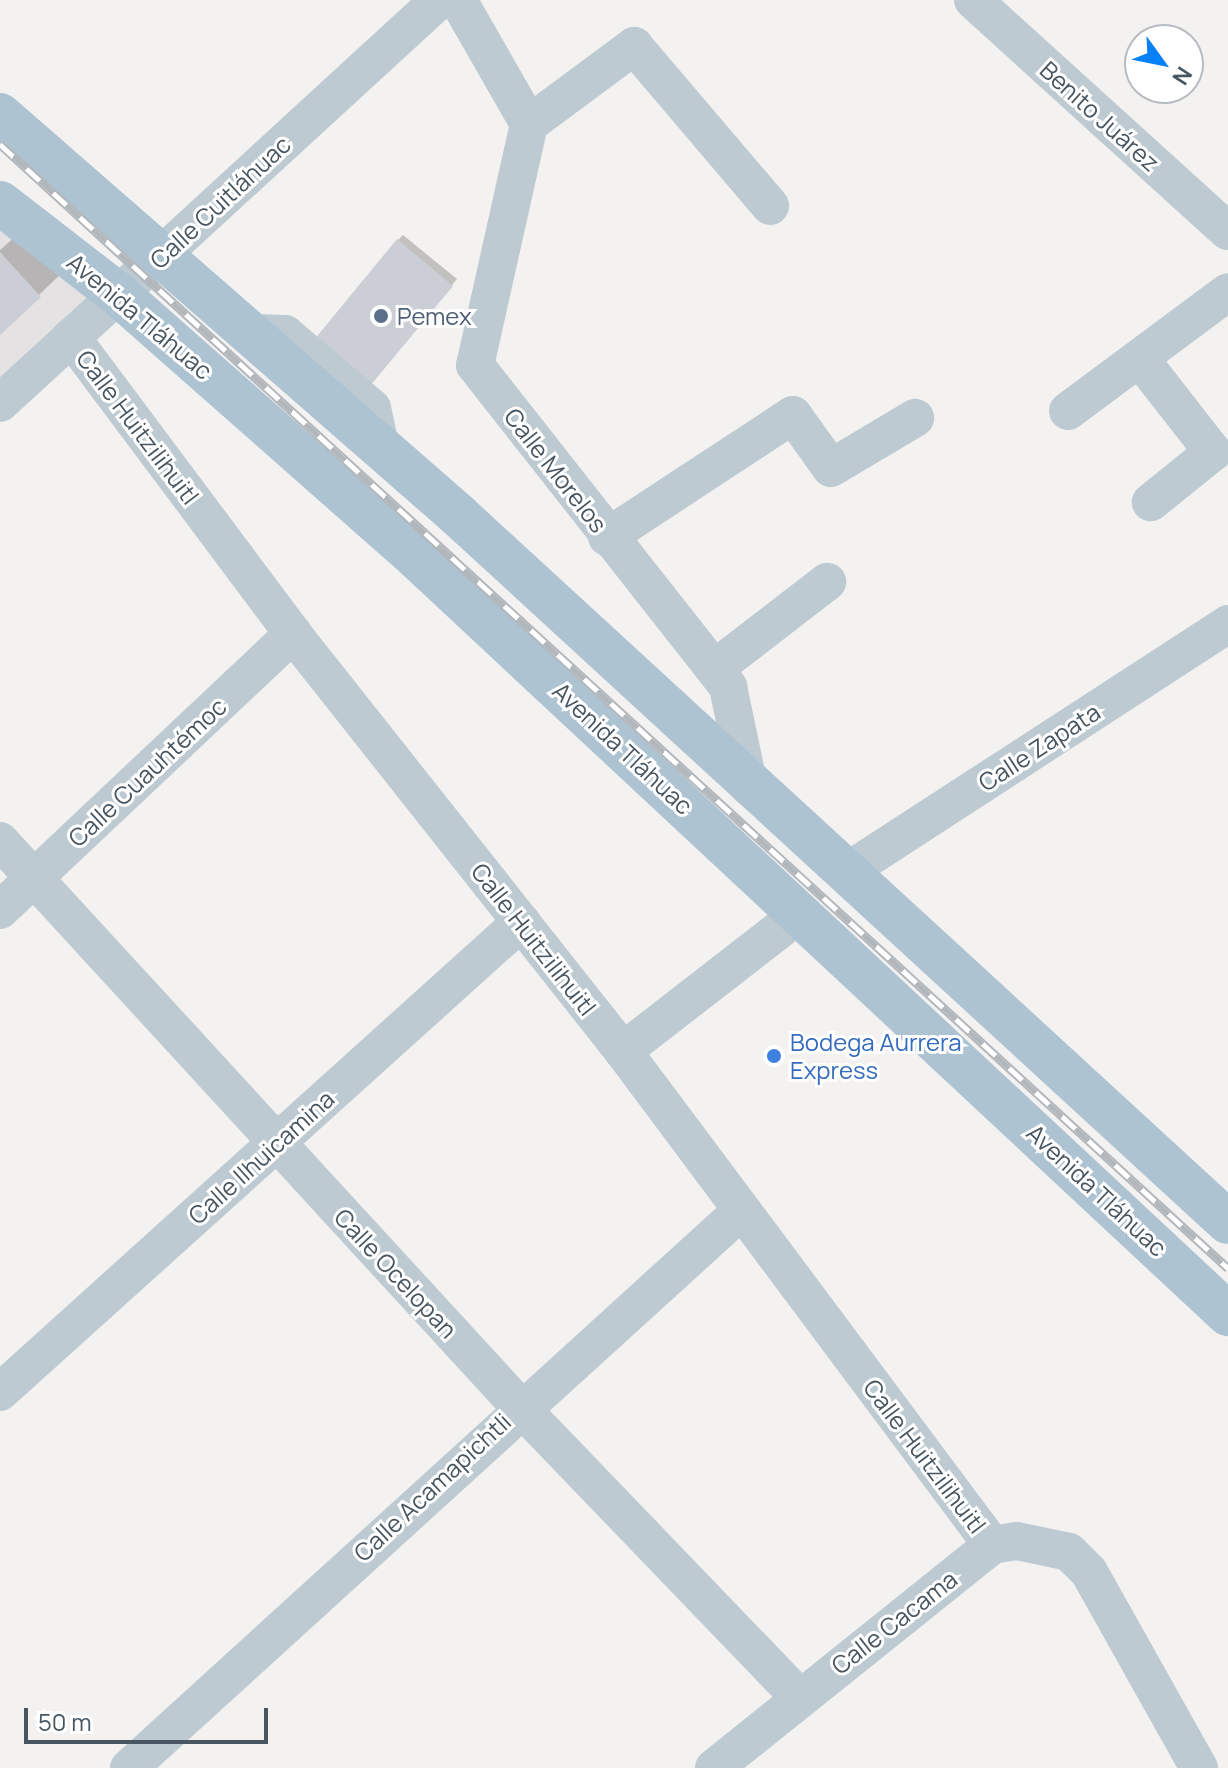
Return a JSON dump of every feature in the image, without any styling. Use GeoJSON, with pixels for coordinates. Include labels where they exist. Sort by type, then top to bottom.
{"type":"FeatureCollection","features":[{"type":"Feature","properties":{"kind":"main road"},"geometry":{"type":"LineString","coordinates":[[0,115],[380,445],[749,787],[851,869],[1228,1222]]}},
{"type":"Feature","properties":{"kind":"main road","name":"Avenida Tláhuac"},"geometry":{"type":"LineString","coordinates":[[0,203],[119,295],[417,558],[1228,1314]]}},
{"type":"Feature","properties":{"kind":"main road"},"geometry":{"type":"LineString","coordinates":[[417,558],[458,515]]}},
{"type":"Feature","properties":{"kind":"street","name":"Calle Cuitláhuac"},"geometry":{"type":"LineString","coordinates":[[0,403],[439,0]]}},
{"type":"Feature","properties":{"kind":"street"},"geometry":{"type":"LineString","coordinates":[[458,0],[529,124],[634,46],[770,206]]}},
{"type":"Feature","properties":{"kind":"street","name":"Benito Juárez"},"geometry":{"type":"LineString","coordinates":[[973,0],[1228,231]]}},
{"type":"Feature","properties":{"kind":"street","name":"Calle Morelos"},"geometry":{"type":"LineString","coordinates":[[529,124],[475,365],[607,537],[728,687],[749,787]]}},
{"type":"Feature","properties":{"kind":"street"},"geometry":{"type":"LineString","coordinates":[[1068,411],[1141,360],[1228,292]]}},
{"type":"Feature","properties":{"kind":"street","name":"Calle Huitzilihuitl"},"geometry":{"type":"LineString","coordinates":[[71,337],[293,634],[623,1051],[739,1213],[992,1545]]}},
{"type":"Feature","properties":{"kind":"street"},"geometry":{"type":"LineString","coordinates":[[1141,360],[1213,452],[1151,502]]}},
{"type":"Feature","properties":{"kind":"street"},"geometry":{"type":"LineString","coordinates":[[607,537],[793,415],[831,468],[915,418]]}},
{"type":"Feature","properties":{"kind":"street"},"geometry":{"type":"LineString","coordinates":[[714,669],[827,582]]}},
{"type":"Feature","properties":{"kind":"street","name":"Calle Zapata"},"geometry":{"type":"LineString","coordinates":[[851,869],[1228,624]]}},
{"type":"Feature","properties":{"kind":"street","name":"Calle Cuauhtémoc"},"geometry":{"type":"LineString","coordinates":[[0,910],[293,634]]}},
{"type":"Feature","properties":{"kind":"street","name":"Calle Ocelopan"},"geometry":{"type":"LineString","coordinates":[[0,841],[519,1406],[799,1697]]}},
{"type":"Feature","properties":{"kind":"street"},"geometry":{"type":"LineString","coordinates":[[623,1051],[801,913]]}},
{"type":"Feature","properties":{"kind":"street","name":"Calle Ilhuicamina"},"geometry":{"type":"LineString","coordinates":[[0,1392],[521,922]]}},
{"type":"Feature","properties":{"kind":"street","name":"Calle Acamapichtli"},"geometry":{"type":"LineString","coordinates":[[129,1768],[519,1406],[739,1213]]}},
{"type":"Feature","properties":{"kind":"street"},"geometry":{"type":"LineString","coordinates":[[992,1545],[1043,1543],[1069,1552],[1089,1572],[1199,1768]]}},
{"type":"Feature","properties":{"kind":"street","name":"Calle Cacama"},"geometry":{"type":"LineString","coordinates":[[714,1768],[992,1545]]}},
{"type":"Feature","properties":{"kind":"shaded area"},"geometry":{"type":"Polygon","coordinates":[[[0,198],[119,295],[0,403],[0,198]]]}},
{"type":"Feature","properties":{"kind":"building","name":"Pemex"},"geometry":{"type":"Polygon","coordinates":[[[397,239],[453,286],[365,392],[309,346],[397,239]]]}},
{"type":"Feature","properties":{"kind":"building"},"geometry":{"type":"Polygon","coordinates":[[[0,252],[41,297],[0,335],[0,252]]]}},
{"type":"Feature","properties":{"kind":"railway"},"geometry":{"type":"LineString","coordinates":[[0,144],[1228,1268]]}},
{"type":"Feature","properties":{"kind":"place","name":"Pemex"},"geometry":{"type":"Point","coordinates":[381,316]}},
{"type":"Feature","properties":{"kind":"place","name":"Bodega Aurrera Express"},"geometry":{"type":"Point","coordinates":[774,1056]}}]}
